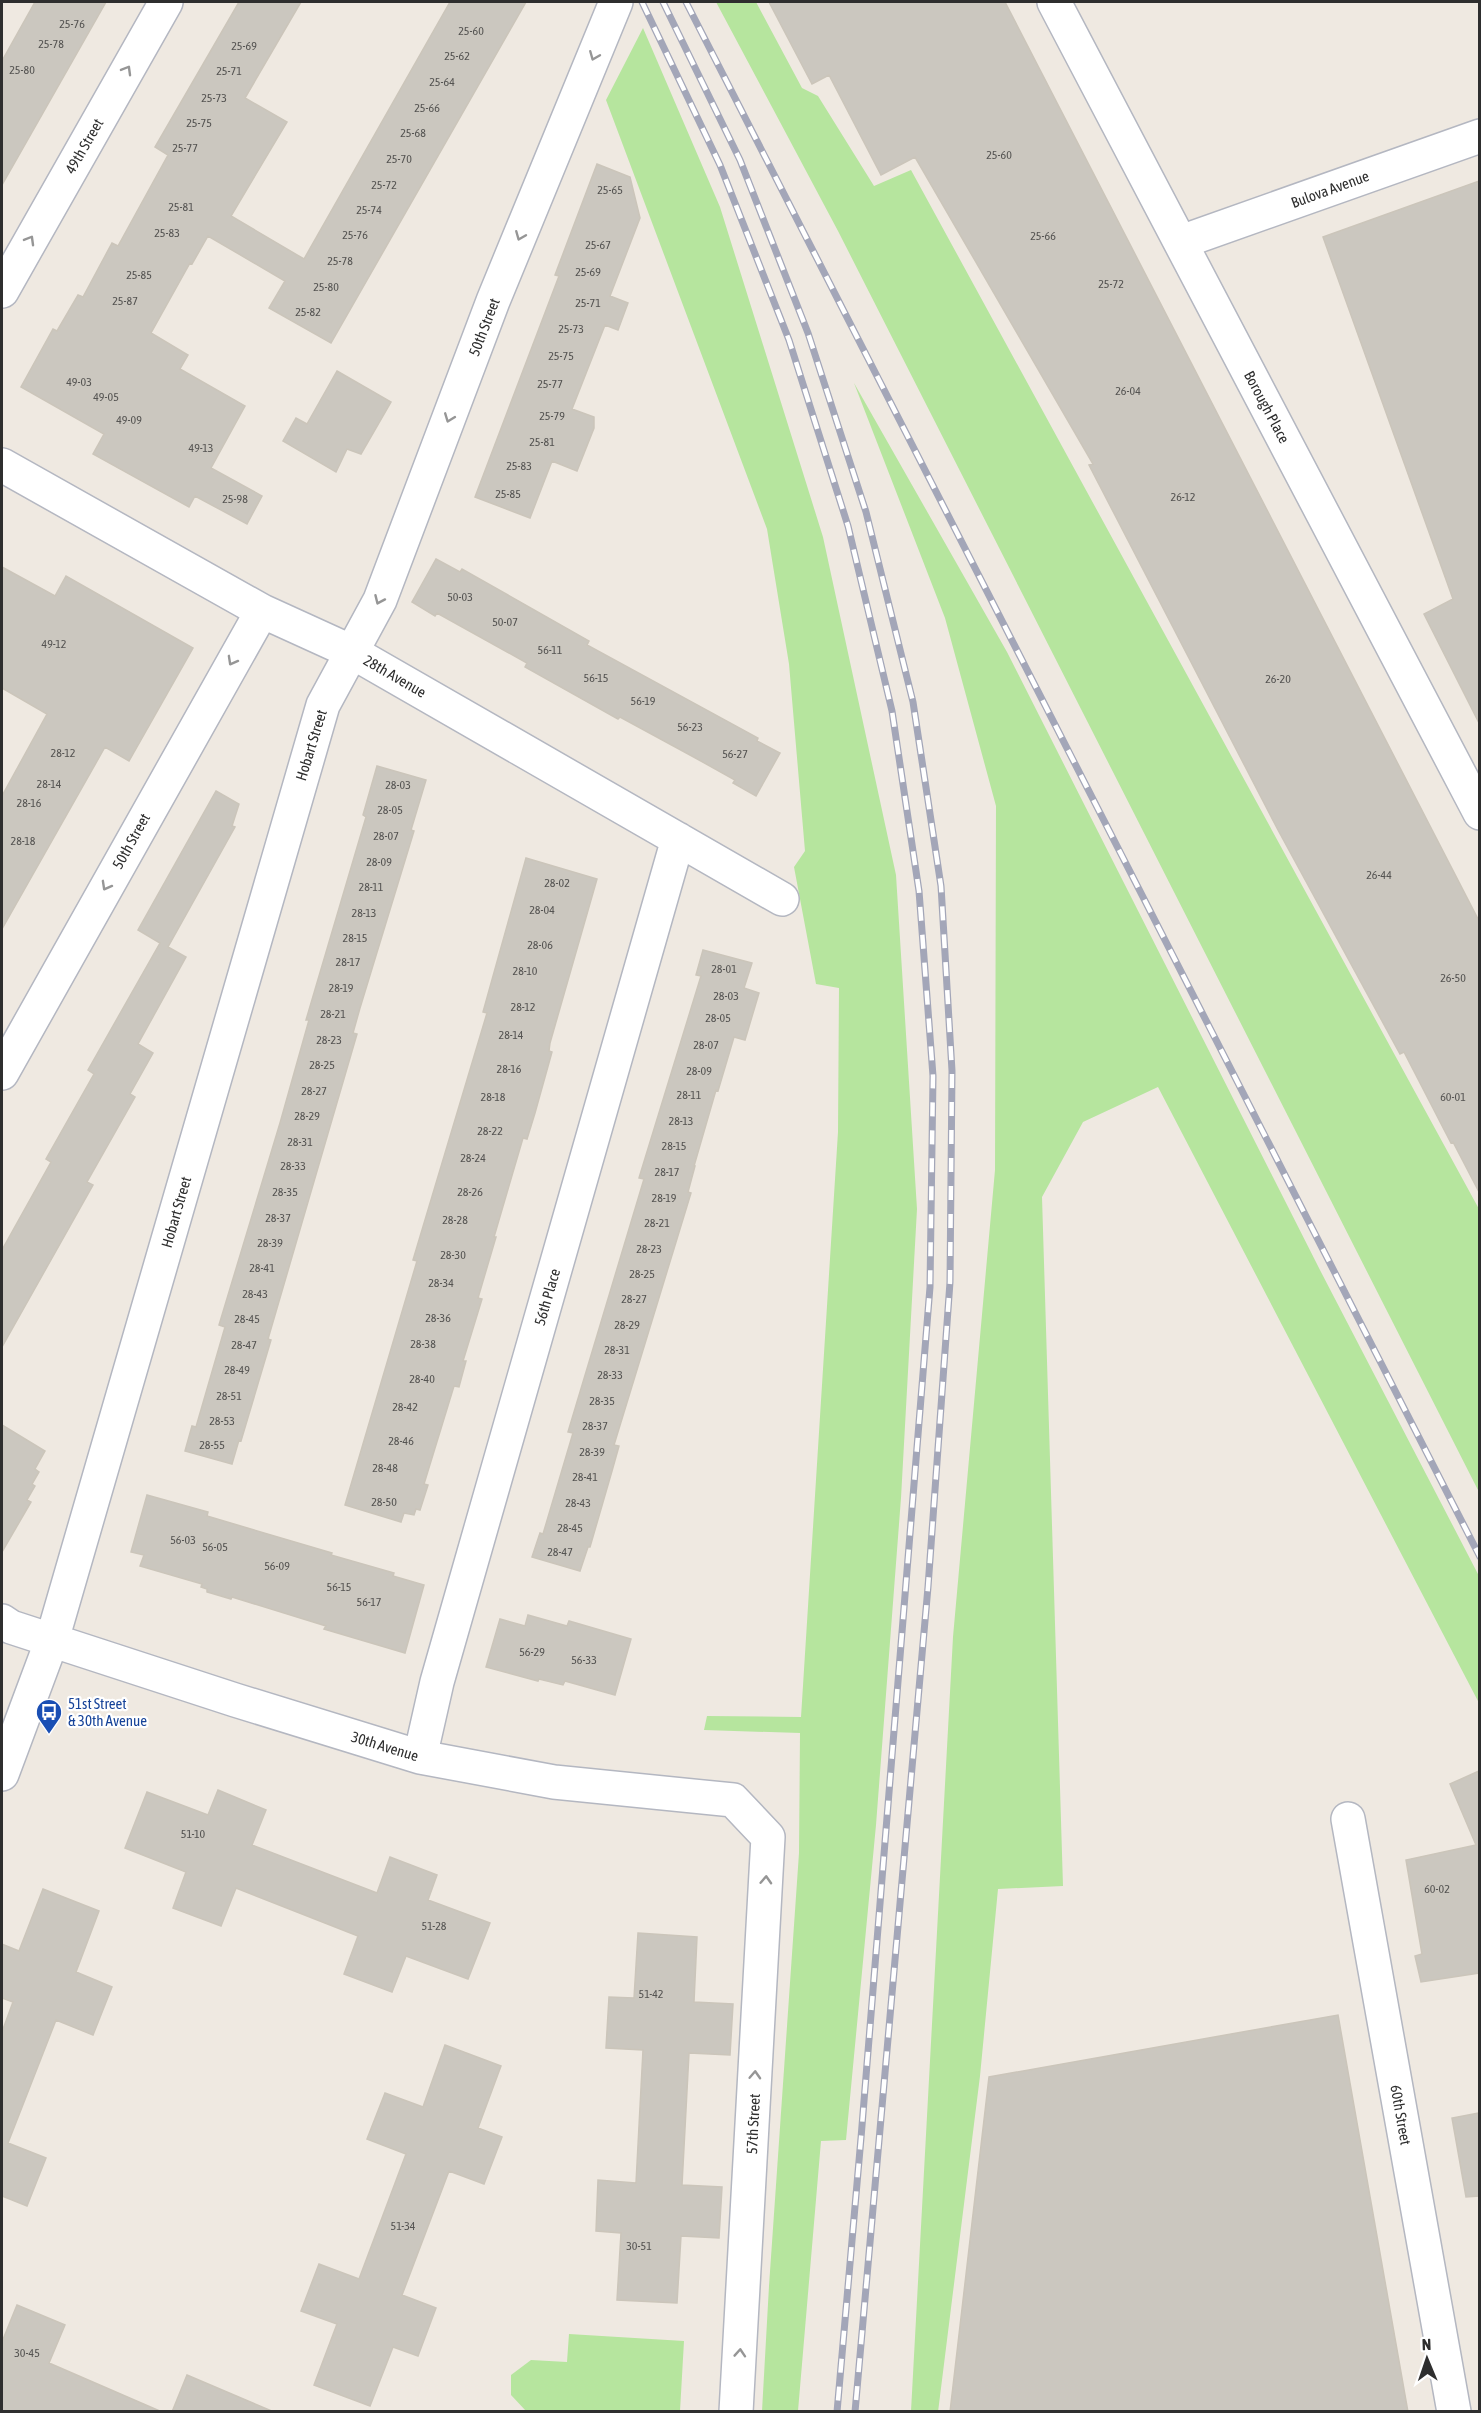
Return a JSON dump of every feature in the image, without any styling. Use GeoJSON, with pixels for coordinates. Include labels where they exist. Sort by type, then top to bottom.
{"type":"FeatureCollection","features":[{"type":"Feature","properties":{"kind":"street","name":"49th Street"},"geometry":{"type":"LineString","coordinates":[[2,291],[166,2]]}},
{"type":"Feature","properties":{"kind":"street","name":"50th Street"},"geometry":{"type":"LineString","coordinates":[[352,652],[380,600],[494,301],[616,2]]}},
{"type":"Feature","properties":{"kind":"street","name":"Borough Place"},"geometry":{"type":"LineString","coordinates":[[1054,2],[1479,813]]}},
{"type":"Feature","properties":{"kind":"street","name":"Bulova Avenue"},"geometry":{"type":"LineString","coordinates":[[1181,242],[1479,136]]}},
{"type":"Feature","properties":{"kind":"street","name":"28th Avenue"},"geometry":{"type":"LineString","coordinates":[[2,465],[262,611],[352,652],[782,899]]}},
{"type":"Feature","properties":{"kind":"street","name":"50th Street"},"geometry":{"type":"LineString","coordinates":[[2,1073],[262,611]]}},
{"type":"Feature","properties":{"kind":"street","name":"Hobart Street"},"geometry":{"type":"LineString","coordinates":[[2,1774],[52,1640],[323,705],[352,652]]}},
{"type":"Feature","properties":{"kind":"street","name":"56th Place"},"geometry":{"type":"LineString","coordinates":[[420,1757],[437,1682],[678,839]]}},
{"type":"Feature","properties":{"kind":"street","name":"30th Avenue"},"geometry":{"type":"LineString","coordinates":[[2,1621],[11,1627],[235,1700],[420,1757],[554,1782],[733,1800],[768,1837]]}},
{"type":"Feature","properties":{"kind":"street","name":"60th Street"},"geometry":{"type":"LineString","coordinates":[[1348,1819],[1454,2412]]}},
{"type":"Feature","properties":{"kind":"street","name":"57th Street"},"geometry":{"type":"LineString","coordinates":[[736,2412],[768,1837]]}},
{"type":"Feature","properties":{"kind":"green space"},"geometry":{"type":"Polygon","coordinates":[[[716,2],[756,2],[802,88],[818,96],[874,186],[911,170],[1479,1209],[1479,1492],[838,231],[716,2]]]}},
{"type":"Feature","properties":{"kind":"green space"},"geometry":{"type":"Polygon","coordinates":[[[643,28],[720,207],[823,537],[896,875],[917,1209],[901,1498],[876,1825],[846,2140],[821,2141],[798,2411],[762,2411],[799,1853],[800,1733],[704,1730],[707,1716],[801,1717],[838,1132],[839,988],[816,984],[794,867],[805,851],[789,664],[767,529],[606,100],[643,28]]]}},
{"type":"Feature","properties":{"kind":"green space"},"geometry":{"type":"Polygon","coordinates":[[[854,383],[1007,652],[1321,1272],[1479,1576],[1479,1703],[1158,1087],[1083,1122],[1042,1197],[1063,1886],[998,1889],[980,2076],[938,2412],[911,2411],[953,1637],[995,1170],[996,806],[945,618],[854,383]]]}},
{"type":"Feature","properties":{"kind":"green space"},"geometry":{"type":"Polygon","coordinates":[[[569,2334],[684,2341],[680,2411],[526,2411],[511,2395],[511,2375],[531,2360],[567,2362],[569,2334]]]}},
{"type":"Feature","properties":{"kind":"building"},"geometry":{"type":"Polygon","coordinates":[[[35,2],[106,2],[2,185],[2,61],[35,2]]]}},
{"type":"Feature","properties":{"kind":"building"},"geometry":{"type":"Polygon","coordinates":[[[239,2],[301,2],[245,98],[287,122],[231,216],[304,259],[450,2],[526,2],[331,343],[269,308],[285,281],[208,236],[192,264],[190,263],[151,333],[188,355],[180,369],[245,406],[211,468],[262,496],[247,524],[195,496],[189,507],[93,454],[104,434],[21,387],[53,329],[57,331],[78,295],[83,297],[112,243],[118,246],[168,155],[155,147],[239,2]]]}},
{"type":"Feature","properties":{"kind":"building"},"geometry":{"type":"Polygon","coordinates":[[[769,2],[1005,2],[1479,921],[1479,1192],[1404,1052],[1400,1054],[1278,830],[1089,465],[1093,464],[915,157],[881,175],[829,75],[812,84],[769,2]]]}},
{"type":"Feature","properties":{"kind":"building"},"geometry":{"type":"Polygon","coordinates":[[[597,164],[630,177],[640,218],[610,296],[628,303],[618,330],[605,325],[572,409],[594,417],[594,428],[577,471],[552,461],[530,518],[475,497],[559,276],[555,275],[597,164]]]}},
{"type":"Feature","properties":{"kind":"building"},"geometry":{"type":"Polygon","coordinates":[[[1479,181],[1479,723],[1424,614],[1453,599],[1323,237],[1479,181]]]}},
{"type":"Feature","properties":{"kind":"building"},"geometry":{"type":"Polygon","coordinates":[[[337,371],[391,402],[361,454],[347,449],[336,472],[283,441],[296,418],[307,424],[337,371]]]}},
{"type":"Feature","properties":{"kind":"building"},"geometry":{"type":"Polygon","coordinates":[[[436,559],[460,572],[462,569],[589,641],[587,645],[758,738],[757,741],[780,753],[756,796],[733,783],[735,780],[620,717],[618,719],[525,667],[527,663],[437,613],[435,616],[412,602],[436,559]]]}},
{"type":"Feature","properties":{"kind":"building"},"geometry":{"type":"Polygon","coordinates":[[[2,567],[55,596],[66,576],[193,648],[129,761],[105,747],[2,929],[2,796],[47,714],[2,688],[2,567]]]}},
{"type":"Feature","properties":{"kind":"building"},"geometry":{"type":"Polygon","coordinates":[[[377,766],[426,780],[411,830],[414,831],[353,1033],[357,1034],[268,1339],[271,1340],[232,1464],[185,1451],[192,1426],[196,1427],[225,1327],[219,1325],[280,1123],[309,1020],[306,1020],[366,817],[363,815],[377,766]]]}},
{"type":"Feature","properties":{"kind":"building"},"geometry":{"type":"Polygon","coordinates":[[[216,791],[239,804],[232,826],[235,827],[168,947],[186,957],[138,1044],[153,1053],[130,1094],[135,1097],[87,1182],[93,1185],[2,1347],[2,1250],[51,1162],[46,1159],[94,1074],[88,1070],[160,943],[138,930],[216,791]]]}},
{"type":"Feature","properties":{"kind":"building"},"geometry":{"type":"Polygon","coordinates":[[[526,858],[597,879],[550,1043],[549,1051],[552,1052],[535,1113],[527,1139],[523,1138],[494,1237],[496,1237],[478,1298],[482,1299],[463,1361],[466,1361],[459,1387],[454,1386],[424,1484],[428,1485],[420,1510],[416,1509],[414,1515],[404,1513],[401,1522],[345,1505],[417,1261],[413,1260],[487,1013],[483,1012],[526,858]]]}},
{"type":"Feature","properties":{"kind":"building"},"geometry":{"type":"Polygon","coordinates":[[[703,950],[752,963],[744,988],[759,993],[745,1040],[734,1037],[718,1091],[716,1090],[694,1166],[688,1192],[691,1193],[614,1445],[619,1446],[590,1547],[588,1547],[580,1571],[532,1557],[540,1533],[543,1534],[573,1433],[568,1432],[644,1179],[639,1178],[701,976],[696,975],[703,950]]]}},
{"type":"Feature","properties":{"kind":"building"},"geometry":{"type":"Polygon","coordinates":[[[2,1425],[45,1451],[35,1469],[39,1472],[32,1484],[35,1486],[27,1500],[31,1502],[2,1552],[2,1425]]]}},
{"type":"Feature","properties":{"kind":"building"},"geometry":{"type":"Polygon","coordinates":[[[147,1495],[208,1512],[207,1516],[332,1553],[331,1555],[394,1573],[393,1576],[424,1585],[405,1653],[324,1629],[326,1626],[232,1597],[231,1599],[207,1592],[207,1589],[201,1587],[202,1584],[140,1566],[144,1555],[131,1552],[147,1495]]]}},
{"type":"Feature","properties":{"kind":"building"},"geometry":{"type":"Polygon","coordinates":[[[528,1615],[567,1626],[569,1621],[631,1639],[615,1695],[565,1681],[563,1685],[539,1679],[538,1681],[486,1667],[500,1619],[525,1626],[528,1615]]]}},
{"type":"Feature","properties":{"kind":"building"},"geometry":{"type":"Polygon","coordinates":[[[1479,1771],[1479,1973],[1421,1982],[1415,1956],[1422,1954],[1406,1860],[1476,1845],[1450,1784],[1479,1771]]]}},
{"type":"Feature","properties":{"kind":"building"},"geometry":{"type":"Polygon","coordinates":[[[218,1790],[266,1810],[252,1845],[377,1893],[390,1857],[437,1875],[428,1900],[490,1923],[468,1979],[406,1956],[392,1992],[344,1974],[358,1936],[236,1888],[221,1926],[173,1908],[186,1872],[125,1848],[147,1792],[208,1815],[218,1790]]]}},
{"type":"Feature","properties":{"kind":"building"},"geometry":{"type":"Polygon","coordinates":[[[43,1889],[99,1911],[76,1972],[112,1987],[93,2035],[56,2020],[8,2143],[46,2158],[27,2206],[2,2196],[2,2032],[13,2002],[2,1998],[2,1944],[19,1951],[43,1889]]]}},
{"type":"Feature","properties":{"kind":"building"},"geometry":{"type":"Polygon","coordinates":[[[638,1933],[697,1937],[694,2002],[733,2004],[730,2055],[689,2053],[682,2185],[722,2187],[719,2238],[681,2236],[677,2303],[617,2300],[621,2233],[596,2231],[598,2180],[636,2183],[643,2050],[606,2048],[609,1997],[634,1998],[638,1933]]]}},
{"type":"Feature","properties":{"kind":"building"},"geometry":{"type":"Polygon","coordinates":[[[1338,2015],[1408,2412],[950,2412],[989,2077],[1338,2015]]]}},
{"type":"Feature","properties":{"kind":"building"},"geometry":{"type":"Polygon","coordinates":[[[445,2045],[501,2066],[478,2128],[502,2137],[484,2184],[449,2171],[402,2295],[436,2308],[418,2356],[393,2347],[370,2406],[314,2385],[337,2324],[301,2311],[319,2264],[359,2279],[406,2154],[367,2139],[385,2093],[423,2107],[445,2045]]]}},
{"type":"Feature","properties":{"kind":"building"},"geometry":{"type":"Polygon","coordinates":[[[1479,2113],[1479,2196],[1466,2197],[1452,2118],[1479,2113]]]}},
{"type":"Feature","properties":{"kind":"building"},"geometry":{"type":"Polygon","coordinates":[[[17,2305],[65,2325],[49,2363],[162,2412],[2,2412],[2,2342],[17,2305]]]}},
{"type":"Feature","properties":{"kind":"building"},"geometry":{"type":"Polygon","coordinates":[[[187,2375],[274,2412],[172,2412],[187,2375]]]}},
{"type":"Feature","properties":{"kind":"railway"},"geometry":{"type":"LineString","coordinates":[[642,2],[720,165],[789,340],[848,526],[892,711],[919,891],[933,1076],[930,1287],[837,2412]]}},
{"type":"Feature","properties":{"kind":"railway"},"geometry":{"type":"LineString","coordinates":[[663,2],[740,160],[808,333],[866,512],[913,702],[941,886],[952,1071],[950,1282],[928,1587],[855,2412]]}},
{"type":"Feature","properties":{"kind":"railway"},"geometry":{"type":"LineString","coordinates":[[686,2],[1480,1557]]}},
{"type":"Feature","properties":{"kind":"place","name":"51st Street & 30th Avenue"},"geometry":{"type":"Point","coordinates":[49,1735]}}]}
